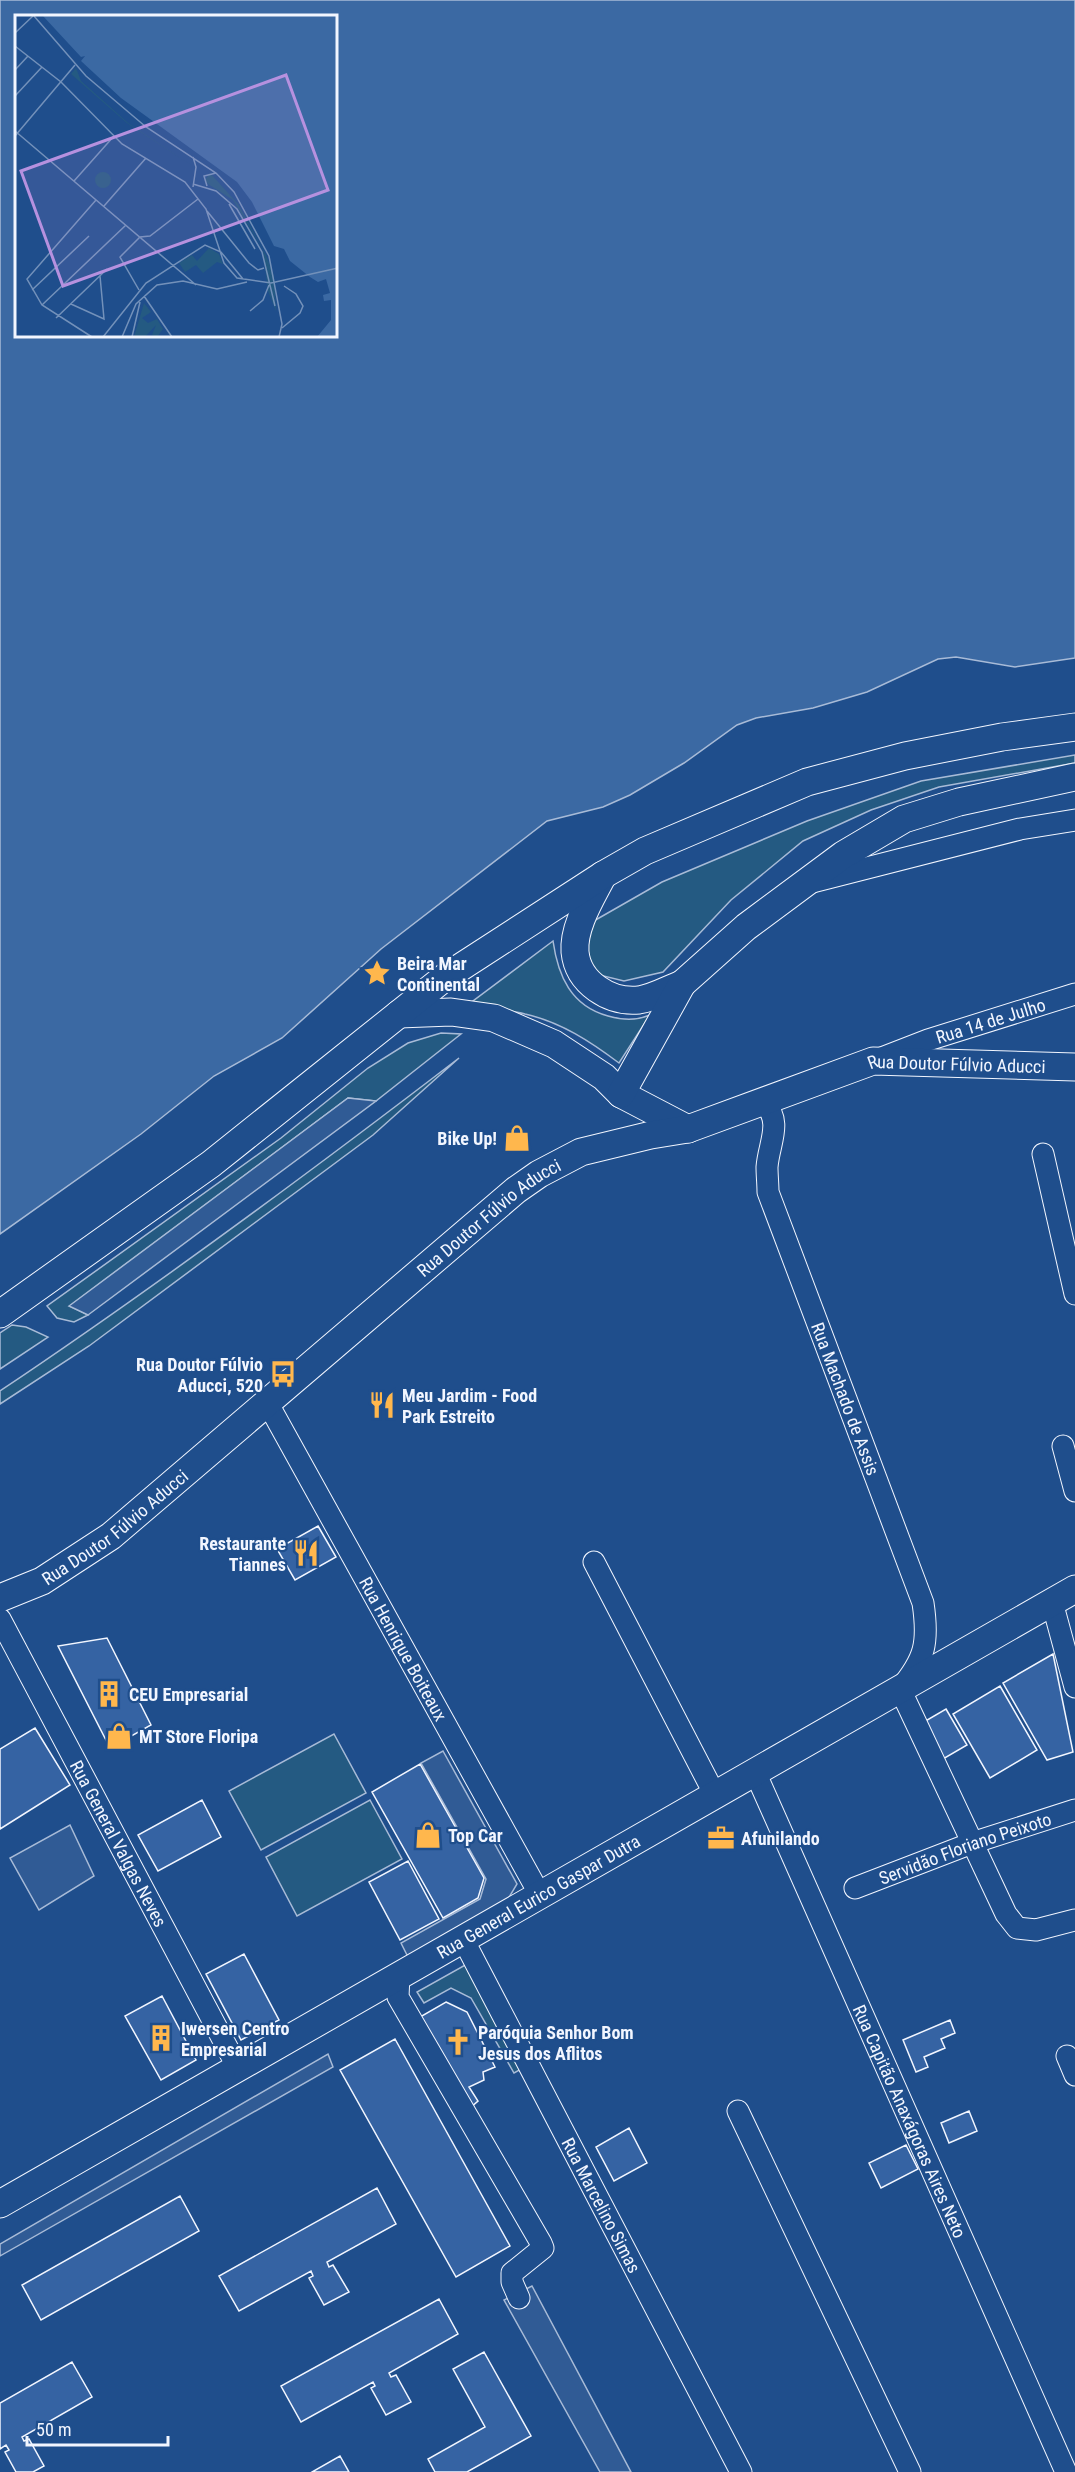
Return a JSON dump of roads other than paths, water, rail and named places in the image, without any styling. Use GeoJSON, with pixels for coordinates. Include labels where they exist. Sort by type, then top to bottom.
{"type":"FeatureCollection","features":[{"type":"Feature","properties":{"kind":"main road"},"geometry":{"type":"LineString","coordinates":[[0,1314],[211,1164],[399,1014],[489,946],[645,851],[807,782],[905,756],[1002,737],[1075,727]]}},
{"type":"Feature","properties":{"kind":"main road"},"geometry":{"type":"LineString","coordinates":[[621,1094],[682,984],[746,927],[800,885],[843,855],[904,819],[959,802],[1075,777]]}},
{"type":"Feature","properties":{"kind":"main road"},"geometry":{"type":"LineString","coordinates":[[603,875],[579,924],[575,952],[590,984],[611,996],[639,1000],[682,984]]}},
{"type":"Feature","properties":{"kind":"main road"},"geometry":{"type":"LineString","coordinates":[[399,1014],[451,1012],[494,1018],[554,1044],[604,1077],[621,1094],[688,1129]]}},
{"type":"Feature","properties":{"kind":"main road","name":"Rua Doutor Fúlvio Aducci"},"geometry":{"type":"LineString","coordinates":[[0,1598],[42,1581],[111,1536],[516,1190],[539,1174],[581,1152],[651,1135],[688,1129],[873,1061],[1075,1067]]}},
{"type":"Feature","properties":{"kind":"main road","name":"Rua General Eurico Gaspar Dutra"},"geometry":{"type":"LineString","coordinates":[[0,2204],[1075,1589]]}},
{"type":"Feature","properties":{"kind":"street"},"geometry":{"type":"LineString","coordinates":[[800,885],[1020,829],[1075,820]]}},
{"type":"Feature","properties":{"kind":"street","name":"Rua 14 de Julho"},"geometry":{"type":"LineString","coordinates":[[873,1061],[928,1040],[1075,994]]}},
{"type":"Feature","properties":{"kind":"street","name":"Rua Machado de Assis"},"geometry":{"type":"LineString","coordinates":[[764,1102],[775,1116],[776,1124],[767,1167],[768,1192],[923,1604],[927,1628],[922,1657],[917,1669],[900,1689]]}},
{"type":"Feature","properties":{"kind":"street"},"geometry":{"type":"LineString","coordinates":[[1043,1154],[1075,1294]]}},
{"type":"Feature","properties":{"kind":"street","name":"Rua Henrique Boiteaux"},"geometry":{"type":"LineString","coordinates":[[267,1402],[540,1895]]}},
{"type":"Feature","properties":{"kind":"street"},"geometry":{"type":"LineString","coordinates":[[1063,1446],[1075,1491]]}},
{"type":"Feature","properties":{"kind":"street"},"geometry":{"type":"LineString","coordinates":[[594,1562],[715,1795]]}},
{"type":"Feature","properties":{"kind":"street"},"geometry":{"type":"LineString","coordinates":[[1052,1602],[1075,1687]]}},
{"type":"Feature","properties":{"kind":"street","name":"Rua General Valgas Neves"},"geometry":{"type":"LineString","coordinates":[[0,1618],[238,2068]]}},
{"type":"Feature","properties":{"kind":"street"},"geometry":{"type":"LineString","coordinates":[[900,1689],[1006,1914],[1017,1928],[1036,1930],[1075,1920]]}},
{"type":"Feature","properties":{"kind":"street","name":"Rua Capitão Anaxágoras Aires Neto"},"geometry":{"type":"LineString","coordinates":[[755,1772],[1066,2472]]}},
{"type":"Feature","properties":{"kind":"street","name":"Servidão Floriano Peixoto"},"geometry":{"type":"LineString","coordinates":[[855,1888],[972,1843],[1075,1810]]}},
{"type":"Feature","properties":{"kind":"street","name":"Rua Marcelino Simas"},"geometry":{"type":"LineString","coordinates":[[463,1939],[741,2472]]}},
{"type":"Feature","properties":{"kind":"street"},"geometry":{"type":"LineString","coordinates":[[399,1975],[398,1997],[543,2248],[512,2273],[519,2298]]}},
{"type":"Feature","properties":{"kind":"street"},"geometry":{"type":"LineString","coordinates":[[738,2111],[910,2472]]}},
{"type":"Feature","properties":{"kind":"place","name":"Beira Mar Continental"},"geometry":{"type":"Point","coordinates":[377,973]}},
{"type":"Feature","properties":{"kind":"place","name":"Bike Up!"},"geometry":{"type":"Point","coordinates":[517,1138]}},
{"type":"Feature","properties":{"kind":"place","name":"Rua Doutor Fúlvio Aducci, 520"},"geometry":{"type":"Point","coordinates":[283,1374]}},
{"type":"Feature","properties":{"kind":"place","name":"Meu Jardim - Food Park Estreito"},"geometry":{"type":"Point","coordinates":[382,1405]}},
{"type":"Feature","properties":{"kind":"place","name":"Restaurante Tiannes"},"geometry":{"type":"Point","coordinates":[306,1553]}},
{"type":"Feature","properties":{"kind":"place","name":"CEU Empresarial"},"geometry":{"type":"Point","coordinates":[109,1694]}},
{"type":"Feature","properties":{"kind":"place","name":"MT Store Floripa"},"geometry":{"type":"Point","coordinates":[119,1736]}},
{"type":"Feature","properties":{"kind":"place","name":"Top Car"},"geometry":{"type":"Point","coordinates":[428,1835]}},
{"type":"Feature","properties":{"kind":"place","name":"Afunilando"},"geometry":{"type":"Point","coordinates":[721,1838]}},
{"type":"Feature","properties":{"kind":"place","name":"Iwersen Centro Empresarial"},"geometry":{"type":"Point","coordinates":[161,2038]}},
{"type":"Feature","properties":{"kind":"place","name":"Paróquia Senhor Bom Jesus dos Aflitos"},"geometry":{"type":"Point","coordinates":[458,2042]}}]}
